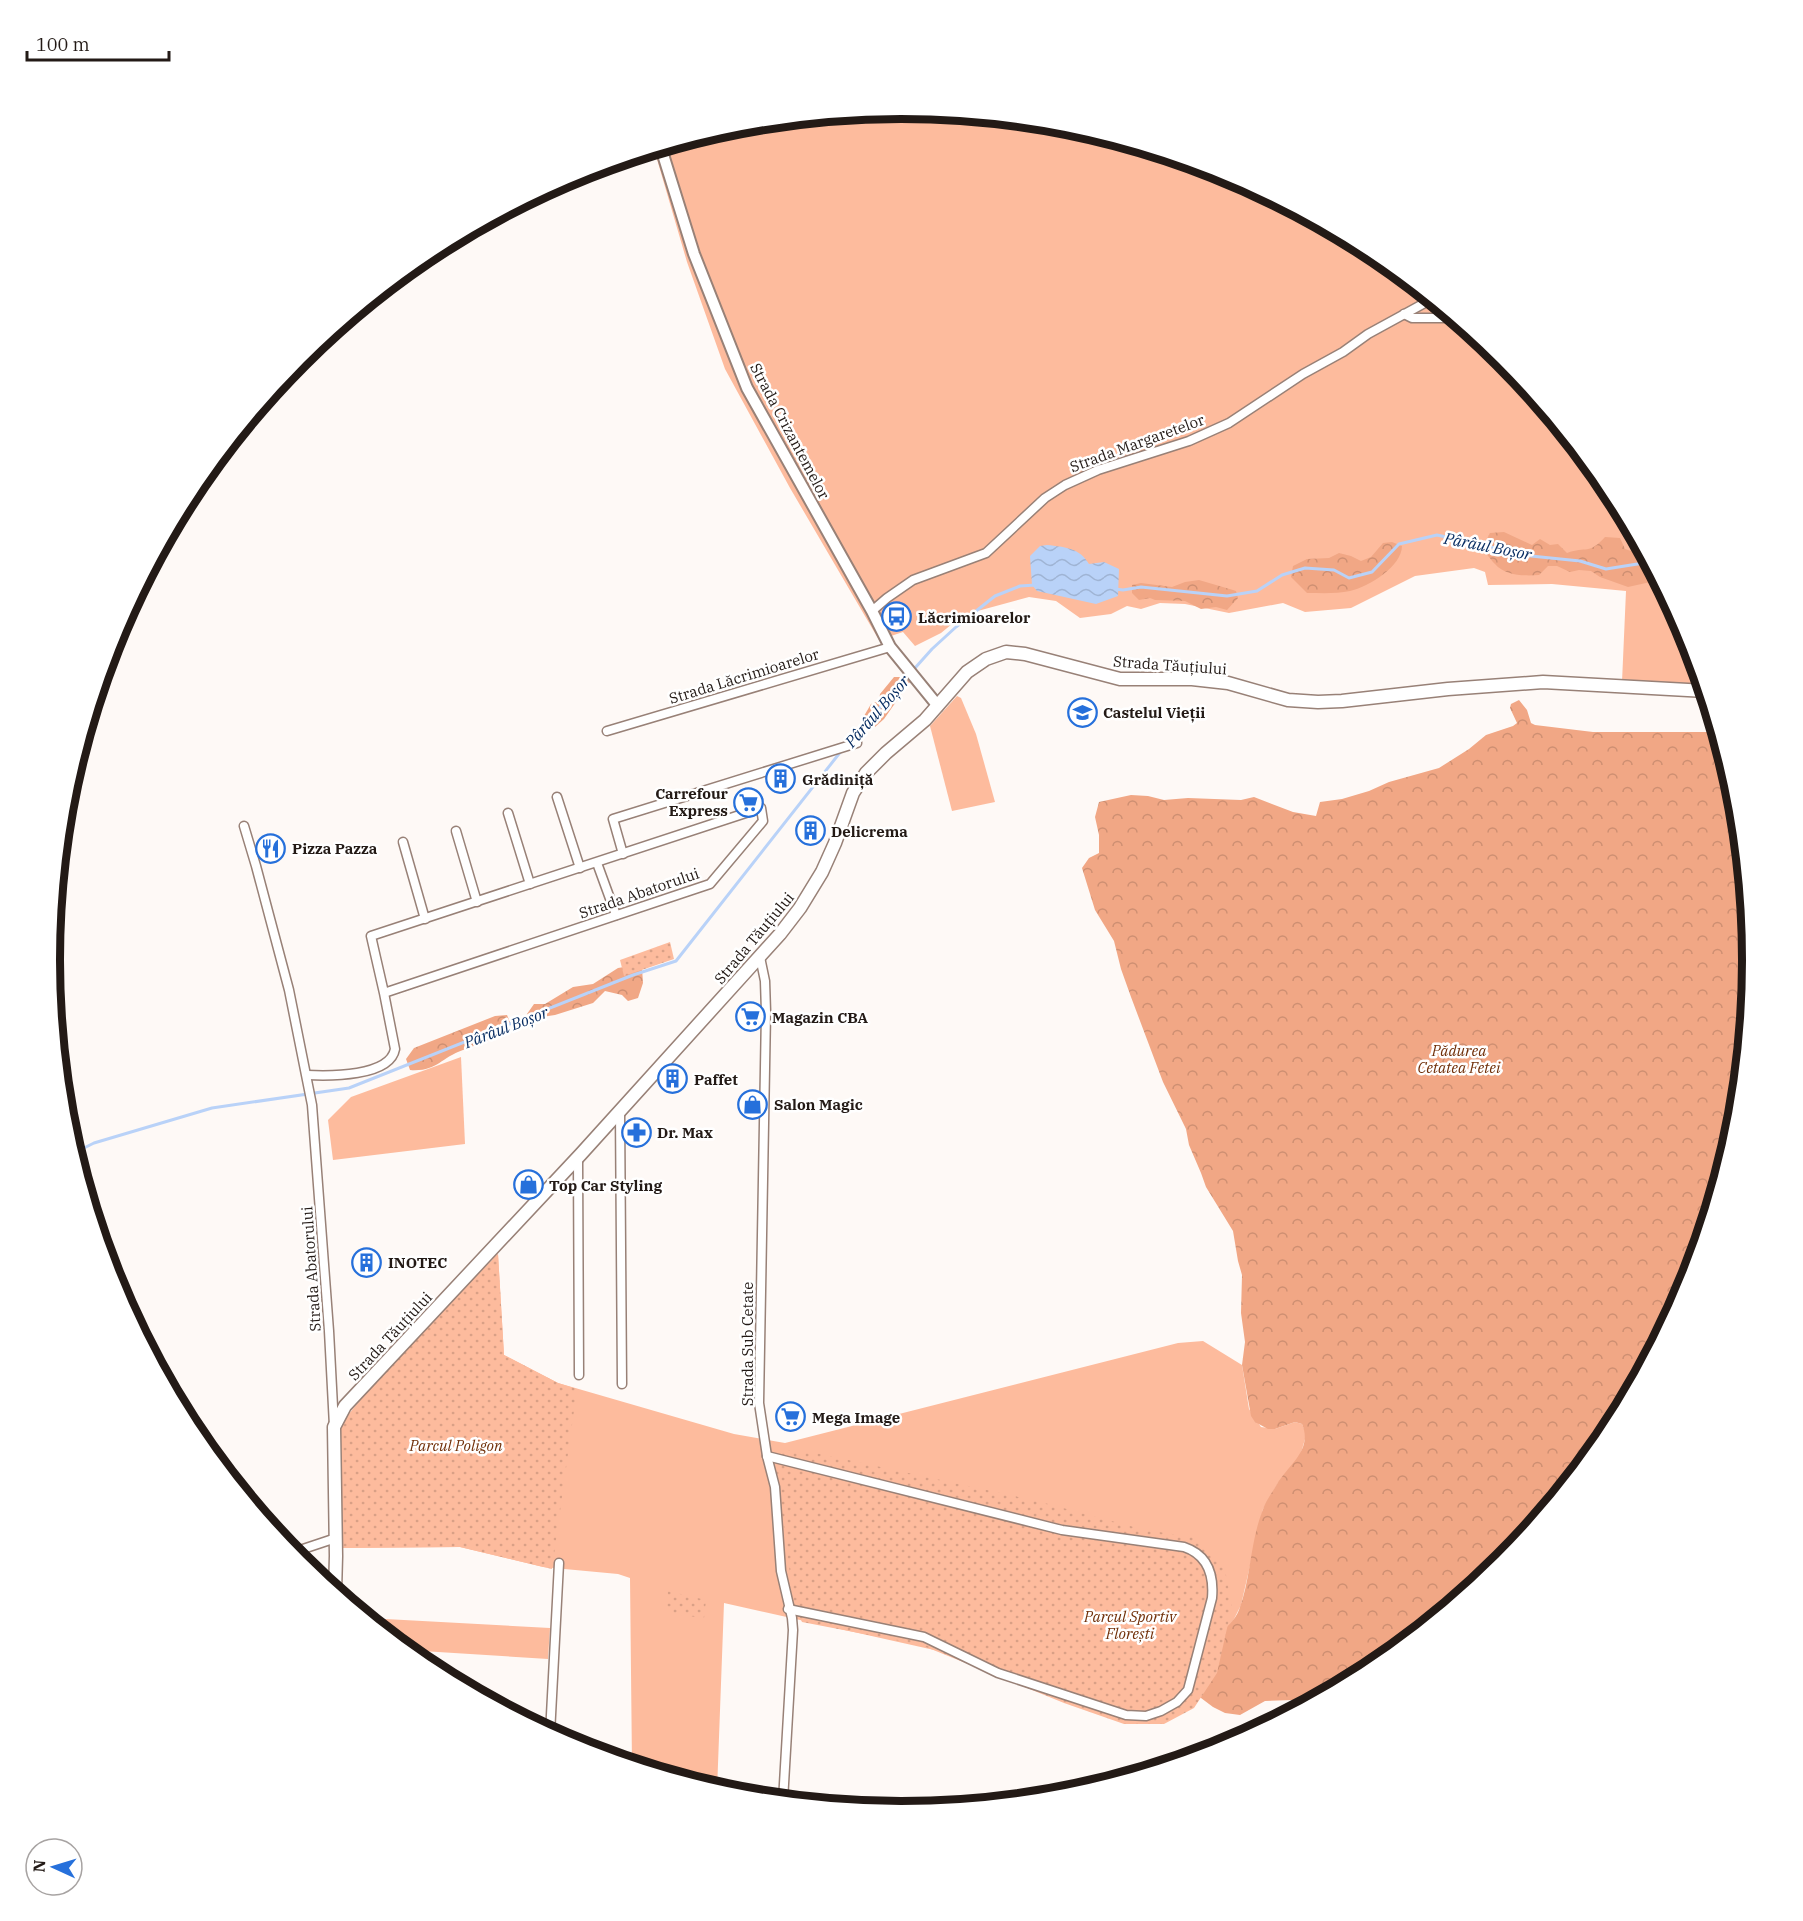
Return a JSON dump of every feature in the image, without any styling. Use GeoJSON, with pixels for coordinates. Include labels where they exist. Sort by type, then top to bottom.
{"type":"FeatureCollection","features":[{"type":"Feature","properties":{"kind":"main road","name":"Strada Tăuțiului"},"geometry":{"type":"LineString","coordinates":[[334,1427],[345,1406],[578,1158],[780,934],[813,889],[833,849],[845,813],[860,781],[886,753],[935,709],[972,668],[986,659],[1006,652],[1025,654],[1120,679],[1192,678],[1228,682],[1288,700],[1318,702],[1543,682],[1698,691]]}},
{"type":"Feature","properties":{"kind":"main road"},"geometry":{"type":"LineString","coordinates":[[334,1427],[335,1582]]}},
{"type":"Feature","properties":{"kind":"street","name":"Strada Crizantemelor"},"geometry":{"type":"LineString","coordinates":[[662,155],[694,254],[747,388],[890,647],[929,696],[935,709]]}},
{"type":"Feature","properties":{"kind":"street","name":"Strada Margaretelor"},"geometry":{"type":"LineString","coordinates":[[872,611],[886,598],[913,580],[986,553],[1045,498],[1065,485],[1098,470],[1189,441],[1229,423],[1368,334],[1425,303]]}},
{"type":"Feature","properties":{"kind":"street"},"geometry":{"type":"LineString","coordinates":[[1404,314],[1412,318],[1444,318]]}},
{"type":"Feature","properties":{"kind":"street","name":"Strada Lăcrimioarelor"},"geometry":{"type":"LineString","coordinates":[[607,731],[890,647]]}},
{"type":"Feature","properties":{"kind":"street"},"geometry":{"type":"LineString","coordinates":[[623,854],[613,819],[857,743]]}},
{"type":"Feature","properties":{"kind":"street"},"geometry":{"type":"LineString","coordinates":[[557,797],[580,868]]}},
{"type":"Feature","properties":{"kind":"street","name":"Strada Abatorului"},"geometry":{"type":"LineString","coordinates":[[307,1075],[352,1074],[378,1067],[390,1061],[394,1055],[395,1049],[371,936],[760,808],[763,821],[710,884],[384,993]]}},
{"type":"Feature","properties":{"kind":"street"},"geometry":{"type":"LineString","coordinates":[[508,813],[530,884]]}},
{"type":"Feature","properties":{"kind":"street","name":"Strada Abatorului"},"geometry":{"type":"LineString","coordinates":[[244,826],[289,990],[312,1105],[334,1427]]}},
{"type":"Feature","properties":{"kind":"street"},"geometry":{"type":"LineString","coordinates":[[456,831],[477,902]]}},
{"type":"Feature","properties":{"kind":"street"},"geometry":{"type":"LineString","coordinates":[[403,842],[425,919]]}},
{"type":"Feature","properties":{"kind":"street"},"geometry":{"type":"LineString","coordinates":[[597,862],[616,915]]}},
{"type":"Feature","properties":{"kind":"street","name":"Strada Sub Cetate"},"geometry":{"type":"LineString","coordinates":[[760,957],[765,981],[766,1012],[759,1403],[767,1456],[775,1487],[782,1571],[788,1609],[792,1618],[783,1794]]}},
{"type":"Feature","properties":{"kind":"street"},"geometry":{"type":"LineString","coordinates":[[620,1110],[622,1384]]}},
{"type":"Feature","properties":{"kind":"street"},"geometry":{"type":"LineString","coordinates":[[578,1158],[579,1376]]}},
{"type":"Feature","properties":{"kind":"street"},"geometry":{"type":"LineString","coordinates":[[767,1456],[1062,1530],[1184,1547],[1192,1550],[1205,1562],[1213,1582],[1212,1598],[1188,1690],[1172,1706],[1154,1714],[1135,1717],[1100,1708],[998,1673],[924,1637],[788,1609]]}},
{"type":"Feature","properties":{"kind":"street"},"geometry":{"type":"LineString","coordinates":[[300,1550],[336,1538]]}},
{"type":"Feature","properties":{"kind":"street"},"geometry":{"type":"LineString","coordinates":[[550,1725],[559,1563]]}},
{"type":"Feature","properties":{"kind":"green space"},"geometry":{"type":"Polygon","coordinates":[[[902,119],[1011,126],[1066,135],[1119,148],[1224,183],[1274,206],[1369,261],[1414,293],[1497,365],[1569,448],[1601,493],[1656,588],[1679,638],[1694,679],[1690,685],[1622,682],[1626,591],[1552,584],[1488,585],[1485,572],[1474,568],[1415,576],[1351,608],[1305,612],[1283,603],[1229,613],[1185,604],[1160,603],[1141,609],[1127,606],[1111,614],[1080,618],[1056,601],[1029,597],[963,615],[941,633],[915,646],[903,632],[879,640],[790,488],[725,369],[687,262],[656,156],[737,135],[792,126],[902,119]]]}},
{"type":"Feature","properties":{"kind":"green space"},"geometry":{"type":"Polygon","coordinates":[[[1504,532],[1532,545],[1540,539],[1550,545],[1558,544],[1567,553],[1591,548],[1605,537],[1620,538],[1625,549],[1634,552],[1636,550],[1653,582],[1628,587],[1600,577],[1591,571],[1570,572],[1557,566],[1548,566],[1539,575],[1510,573],[1499,568],[1481,550],[1490,533],[1504,532]]]}},
{"type":"Feature","properties":{"kind":"green space"},"geometry":{"type":"Polygon","coordinates":[[[1392,542],[1402,546],[1397,561],[1375,580],[1358,589],[1340,593],[1307,593],[1291,577],[1293,566],[1307,559],[1329,558],[1339,553],[1361,561],[1371,557],[1383,543],[1392,542]]]}},
{"type":"Feature","properties":{"kind":"green space"},"geometry":{"type":"Polygon","coordinates":[[[1199,580],[1236,591],[1238,598],[1227,610],[1216,607],[1201,609],[1185,601],[1150,598],[1139,600],[1132,593],[1132,585],[1141,583],[1172,587],[1199,580]]]}},
{"type":"Feature","properties":{"kind":"green space"},"geometry":{"type":"Polygon","coordinates":[[[894,677],[903,677],[910,682],[884,719],[875,727],[866,724],[864,716],[871,704],[879,701],[880,694],[894,677]]]}},
{"type":"Feature","properties":{"kind":"green space"},"geometry":{"type":"Polygon","coordinates":[[[957,696],[961,698],[976,734],[995,802],[952,811],[930,726],[957,696]]]}},
{"type":"Feature","properties":{"kind":"green space","name":"Pădurea Cetatea Fetei"},"geometry":{"type":"Polygon","coordinates":[[[1519,700],[1527,710],[1531,723],[1535,725],[1593,732],[1711,732],[1727,796],[1736,851],[1743,961],[1736,1070],[1727,1125],[1714,1178],[1679,1283],[1630,1381],[1601,1428],[1569,1473],[1497,1556],[1414,1628],[1369,1660],[1322,1689],[1293,1700],[1265,1701],[1240,1715],[1225,1713],[1201,1698],[1199,1691],[1217,1641],[1239,1610],[1263,1508],[1302,1449],[1305,1433],[1302,1424],[1295,1422],[1268,1429],[1255,1422],[1251,1416],[1242,1365],[1245,1342],[1241,1313],[1242,1275],[1233,1231],[1206,1187],[1189,1145],[1186,1129],[1163,1082],[1131,997],[1114,941],[1095,910],[1082,868],[1089,858],[1099,853],[1099,835],[1095,817],[1099,802],[1131,795],[1164,800],[1188,798],[1241,800],[1254,797],[1293,812],[1316,816],[1320,802],[1342,799],[1389,782],[1439,768],[1486,735],[1513,726],[1517,723],[1510,708],[1511,704],[1519,700]]]}},
{"type":"Feature","properties":{"kind":"green space"},"geometry":{"type":"Polygon","coordinates":[[[670,942],[674,959],[624,976],[620,960],[670,942]]]}},
{"type":"Feature","properties":{"kind":"green space"},"geometry":{"type":"Polygon","coordinates":[[[636,965],[642,968],[643,983],[638,998],[628,1001],[622,995],[605,991],[593,1003],[555,1015],[535,1018],[527,1014],[534,1004],[545,1004],[573,987],[593,984],[618,968],[636,965]]]}},
{"type":"Feature","properties":{"kind":"green space"},"geometry":{"type":"Polygon","coordinates":[[[507,1015],[510,1022],[503,1034],[455,1053],[433,1067],[410,1070],[406,1059],[414,1048],[495,1016],[507,1015]]]}},
{"type":"Feature","properties":{"kind":"green space"},"geometry":{"type":"Polygon","coordinates":[[[461,1057],[465,1144],[333,1160],[328,1120],[351,1097],[461,1057]]]}},
{"type":"Feature","properties":{"kind":"green space"},"geometry":{"type":"Polygon","coordinates":[[[498,1254],[504,1355],[558,1383],[734,1434],[785,1443],[1178,1343],[1203,1341],[1242,1365],[1249,1409],[1261,1427],[1275,1429],[1295,1422],[1302,1424],[1305,1439],[1298,1460],[1278,1483],[1263,1509],[1241,1605],[1231,1625],[1220,1636],[1199,1691],[1201,1698],[1104,1688],[724,1603],[717,1781],[632,1757],[630,1578],[618,1574],[543,1567],[460,1547],[341,1548],[494,1257],[498,1254]]]}},
{"type":"Feature","properties":{"kind":"green space","name":"Parcul Poligon"},"geometry":{"type":"Polygon","coordinates":[[[498,1254],[504,1355],[558,1383],[577,1389],[552,1569],[460,1547],[341,1548],[339,1426],[422,1330],[498,1254]]]}},
{"type":"Feature","properties":{"kind":"green space","name":"Parcul Sportiv Florești"},"geometry":{"type":"Polygon","coordinates":[[[792,1450],[816,1453],[1037,1501],[1145,1530],[1193,1537],[1225,1570],[1232,1606],[1217,1673],[1194,1708],[1164,1724],[1124,1724],[1064,1703],[921,1645],[802,1622],[794,1605],[774,1452],[792,1450]]]}},
{"type":"Feature","properties":{"kind":"green space"},"geometry":{"type":"Polygon","coordinates":[[[668,1591],[706,1600],[704,1618],[665,1613],[668,1591]]]}},
{"type":"Feature","properties":{"kind":"green space"},"geometry":{"type":"Polygon","coordinates":[[[378,1619],[550,1628],[548,1659],[421,1651],[378,1619]]]}},
{"type":"Feature","properties":{"kind":"water"},"geometry":{"type":"Polygon","coordinates":[[[1047,545],[1077,551],[1089,564],[1104,562],[1119,569],[1118,596],[1096,604],[1037,591],[1032,585],[1030,556],[1040,546],[1047,545]]]}},
{"type":"Feature","properties":{"kind":"waterway","name":"Pârâul Boșor"},"geometry":{"type":"LineString","coordinates":[[1115,589],[1141,587],[1227,596],[1257,591],[1282,575],[1305,568],[1334,570],[1349,578],[1372,572],[1399,544],[1437,535],[1531,556],[1580,561],[1606,569],[1643,563]]}},
{"type":"Feature","properties":{"kind":"waterway","name":"Pârâul Boșor"},"geometry":{"type":"LineString","coordinates":[[848,743],[932,649],[956,627],[995,596],[1020,586],[1036,585]]}},
{"type":"Feature","properties":{"kind":"waterway","name":"Pârâul Boșor"},"geometry":{"type":"LineString","coordinates":[[82,1149],[94,1143],[212,1108],[349,1088],[633,975],[676,961],[842,750]]}},
{"type":"Feature","properties":{"kind":"place","name":"Lăcrimioarelor"},"geometry":{"type":"Point","coordinates":[897,617]}},
{"type":"Feature","properties":{"kind":"place","name":"Castelul Vieții"},"geometry":{"type":"Point","coordinates":[1082,712]}},
{"type":"Feature","properties":{"kind":"place","name":"Grădiniță"},"geometry":{"type":"Point","coordinates":[781,779]}},
{"type":"Feature","properties":{"kind":"place","name":"Carrefour Express"},"geometry":{"type":"Point","coordinates":[749,802]}},
{"type":"Feature","properties":{"kind":"place","name":"Delicrema"},"geometry":{"type":"Point","coordinates":[810,831]}},
{"type":"Feature","properties":{"kind":"place","name":"Pizza Pazza"},"geometry":{"type":"Point","coordinates":[271,848]}},
{"type":"Feature","properties":{"kind":"place","name":"Magazin CBA"},"geometry":{"type":"Point","coordinates":[751,1017]}},
{"type":"Feature","properties":{"kind":"place","name":"Paffet"},"geometry":{"type":"Point","coordinates":[673,1079]}},
{"type":"Feature","properties":{"kind":"place","name":"Salon Magic"},"geometry":{"type":"Point","coordinates":[753,1104]}},
{"type":"Feature","properties":{"kind":"place","name":"Dr. Max"},"geometry":{"type":"Point","coordinates":[636,1132]}},
{"type":"Feature","properties":{"kind":"place","name":"Top Car Styling"},"geometry":{"type":"Point","coordinates":[528,1185]}},
{"type":"Feature","properties":{"kind":"place","name":"INOTEC"},"geometry":{"type":"Point","coordinates":[367,1262]}},
{"type":"Feature","properties":{"kind":"place","name":"Mega Image"},"geometry":{"type":"Point","coordinates":[791,1417]}}]}
